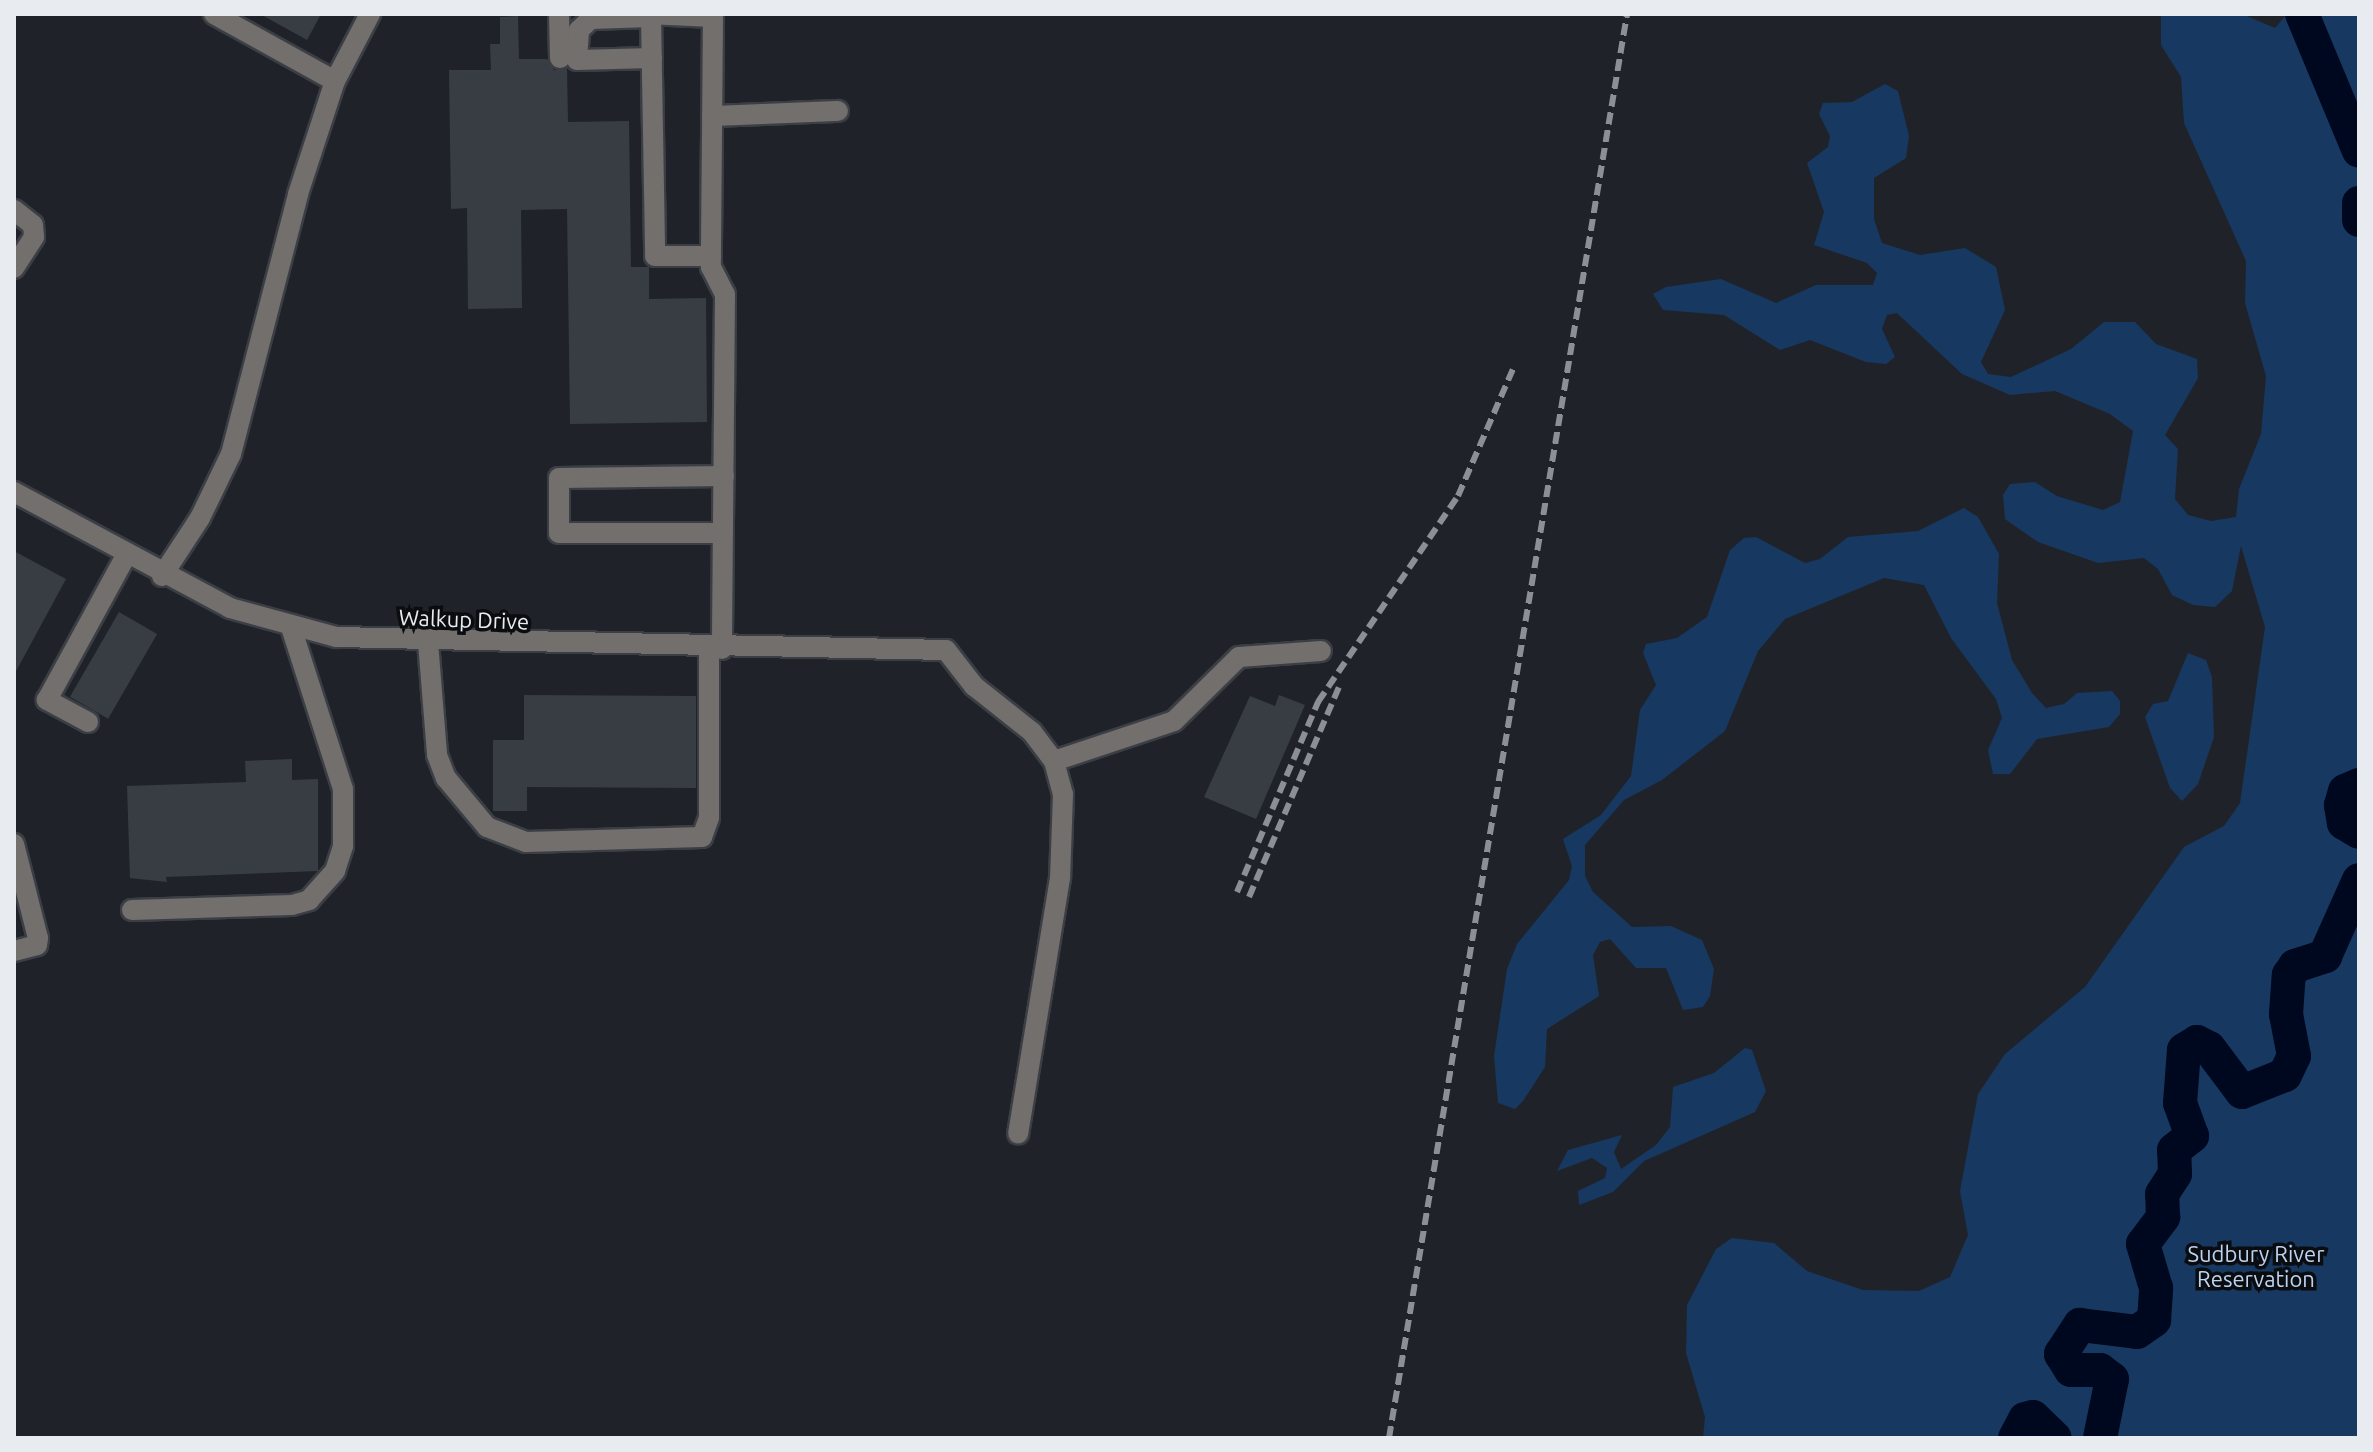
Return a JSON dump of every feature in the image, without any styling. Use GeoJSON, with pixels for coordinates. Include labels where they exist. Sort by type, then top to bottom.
{"type":"FeatureCollection","features":[{"type":"Feature","properties":{"kind":"street"},"geometry":{"type":"LineString","coordinates":[[214,14],[335,81]]}},
{"type":"Feature","properties":{"kind":"street"},"geometry":{"type":"LineString","coordinates":[[162,576],[200,518],[231,454],[291,218],[335,81],[370,14]]}},
{"type":"Feature","properties":{"kind":"street"},"geometry":{"type":"LineString","coordinates":[[559,14],[560,58]]}},
{"type":"Feature","properties":{"kind":"street"},"geometry":{"type":"LineString","coordinates":[[649,16],[655,256],[711,256]]}},
{"type":"Feature","properties":{"kind":"street"},"geometry":{"type":"LineString","coordinates":[[428,642],[437,755],[446,778],[487,827],[526,842],[702,837],[709,818],[724,476],[725,294],[711,256],[713,17],[591,19],[579,30],[577,60],[652,58]]}},
{"type":"Feature","properties":{"kind":"street"},"geometry":{"type":"LineString","coordinates":[[712,116],[838,111]]}},
{"type":"Feature","properties":{"kind":"street"},"geometry":{"type":"LineString","coordinates":[[14,210],[33,225],[34,237],[14,268]]}},
{"type":"Feature","properties":{"kind":"street"},"geometry":{"type":"LineString","coordinates":[[723,533],[559,533],[559,478],[724,476]]}},
{"type":"Feature","properties":{"kind":"street","name":"Walkup Drive"},"geometry":{"type":"LineString","coordinates":[[14,492],[162,576],[230,608],[336,637],[716,649],[946,650],[965,678],[1032,732],[1054,761]]}},
{"type":"Feature","properties":{"kind":"street"},"geometry":{"type":"LineString","coordinates":[[88,722],[47,700],[126,556]]}},
{"type":"Feature","properties":{"kind":"street"},"geometry":{"type":"LineString","coordinates":[[132,910],[292,905],[309,900],[335,871],[343,846],[343,789],[291,627]]}},
{"type":"Feature","properties":{"kind":"street"},"geometry":{"type":"LineString","coordinates":[[1018,1134],[1064,844],[1064,802],[1054,761],[1174,721],[1239,657],[1321,651]]}},
{"type":"Feature","properties":{"kind":"street"},"geometry":{"type":"LineString","coordinates":[[14,844],[38,938],[37,945],[14,951]]}},
{"type":"Feature","properties":{"kind":"green space","name":"Sudbury River Reservation"},"geometry":{"type":"Polygon","coordinates":[[[2161,14],[2242,14],[2275,28],[2287,14],[2359,14],[2359,1438],[1703,1438],[1705,1417],[1686,1353],[1687,1305],[1716,1249],[1732,1238],[1774,1243],[1807,1271],[1863,1290],[1919,1291],[1950,1277],[1968,1235],[1960,1191],[1978,1094],[2005,1054],[2085,987],[2184,847],[2224,826],[2240,803],[2265,627],[2241,546],[2232,591],[2215,607],[2193,605],[2172,595],[2158,569],[2144,558],[2098,563],[2038,542],[2005,519],[2003,495],[2010,484],[2035,482],[2057,496],[2103,510],[2120,502],[2133,431],[2110,414],[2055,391],[2010,395],[1962,374],[1897,313],[1887,315],[1882,329],[1895,357],[1886,364],[1866,362],[1810,340],[1780,350],[1724,315],[1663,310],[1653,294],[1666,287],[1721,279],[1776,303],[1816,285],[1873,285],[1877,273],[1867,263],[1814,245],[1824,212],[1807,163],[1828,147],[1830,136],[1819,114],[1823,103],[1852,102],[1885,84],[1898,91],[1909,136],[1906,158],[1874,178],[1874,219],[1882,243],[1920,255],[1965,248],[1996,267],[2005,310],[1981,362],[1988,374],[2011,377],[2071,349],[2104,322],[2135,322],[2156,344],[2197,359],[2198,378],[2165,435],[2178,449],[2175,499],[2188,515],[2211,521],[2236,517],[2239,489],[2261,434],[2266,376],[2245,303],[2246,261],[2184,123],[2181,77],[2161,45],[2161,14]]]}},
{"type":"Feature","properties":{"kind":"green space"},"geometry":{"type":"Polygon","coordinates":[[[1964,508],[1978,517],[1999,554],[1997,603],[2012,660],[2032,693],[2046,708],[2064,704],[2077,693],[2112,691],[2120,701],[2120,714],[2109,727],[2037,739],[2010,774],[1993,774],[1988,750],[2002,718],[1996,699],[1951,638],[1924,585],[1884,578],[1785,619],[1758,651],[1725,731],[1662,780],[1624,800],[1585,845],[1585,876],[1593,892],[1632,927],[1671,926],[1702,940],[1714,969],[1710,996],[1703,1007],[1683,1010],[1666,968],[1636,968],[1610,939],[1600,942],[1593,955],[1599,996],[1547,1029],[1545,1067],[1523,1101],[1515,1109],[1498,1103],[1494,1056],[1507,969],[1517,944],[1569,880],[1572,866],[1563,839],[1601,815],[1631,776],[1640,710],[1656,685],[1643,653],[1646,644],[1677,638],[1707,617],[1730,550],[1744,538],[1756,537],[1805,563],[1820,559],[1848,537],[1918,531],[1964,508]]]}},
{"type":"Feature","properties":{"kind":"green space"},"geometry":{"type":"Polygon","coordinates":[[[2188,653],[2206,660],[2212,677],[2214,737],[2198,784],[2182,801],[2170,788],[2145,717],[2153,704],[2168,701],[2188,653]]]}},
{"type":"Feature","properties":{"kind":"green space"},"geometry":{"type":"Polygon","coordinates":[[[1745,1048],[1752,1050],[1766,1091],[1755,1112],[1644,1161],[1613,1192],[1579,1205],[1578,1191],[1605,1178],[1607,1168],[1592,1158],[1557,1171],[1568,1150],[1622,1135],[1614,1152],[1621,1169],[1656,1145],[1670,1127],[1673,1087],[1714,1073],[1745,1048]]]}},
{"type":"Feature","properties":{"kind":"building"},"geometry":{"type":"Polygon","coordinates":[[[260,14],[321,14],[307,40],[260,14]]]}},
{"type":"Feature","properties":{"kind":"building"},"geometry":{"type":"Polygon","coordinates":[[[518,16],[519,59],[547,59],[554,70],[567,69],[568,122],[629,121],[631,267],[649,267],[649,299],[706,298],[707,422],[570,424],[567,209],[521,210],[522,308],[468,309],[467,208],[451,209],[449,70],[491,70],[490,44],[500,44],[500,17],[518,16]]]}},
{"type":"Feature","properties":{"kind":"building"},"geometry":{"type":"Polygon","coordinates":[[[14,551],[66,579],[14,675],[14,551]]]}},
{"type":"Feature","properties":{"kind":"building"},"geometry":{"type":"Polygon","coordinates":[[[119,612],[157,634],[108,719],[70,697],[119,612]]]}},
{"type":"Feature","properties":{"kind":"building"},"geometry":{"type":"Polygon","coordinates":[[[524,695],[696,696],[696,788],[527,787],[527,811],[493,811],[493,740],[524,740],[524,695]]]}},
{"type":"Feature","properties":{"kind":"building"},"geometry":{"type":"Polygon","coordinates":[[[1279,695],[1305,705],[1256,819],[1204,797],[1250,696],[1275,706],[1279,695]]]}},
{"type":"Feature","properties":{"kind":"building"},"geometry":{"type":"Polygon","coordinates":[[[292,759],[292,780],[318,779],[318,871],[166,877],[167,882],[130,878],[127,786],[246,782],[245,761],[292,759]]]}},
{"type":"Feature","properties":{"kind":"waterway"},"geometry":{"type":"LineString","coordinates":[[2302,14],[2359,151]]}},
{"type":"Feature","properties":{"kind":"waterway"},"geometry":{"type":"LineString","coordinates":[[2359,203],[2359,220]]}},
{"type":"Feature","properties":{"kind":"waterway"},"geometry":{"type":"LineString","coordinates":[[2359,785],[2345,791],[2341,805],[2344,823],[2359,832]]}},
{"type":"Feature","properties":{"kind":"waterway"},"geometry":{"type":"LineString","coordinates":[[2100,1438],[2112,1379],[2100,1370],[2071,1370],[2061,1354],[2080,1325],[2137,1332],[2154,1320],[2156,1288],[2143,1244],[2163,1217],[2162,1194],[2175,1174],[2174,1150],[2192,1136],[2180,1103],[2184,1050],[2197,1042],[2209,1048],[2242,1092],[2285,1075],[2294,1056],[2286,1014],[2289,975],[2295,966],[2325,956],[2359,880]]}},
{"type":"Feature","properties":{"kind":"waterway"},"geometry":{"type":"LineString","coordinates":[[2015,1438],[2025,1419],[2033,1417],[2055,1438]]}},
{"type":"Feature","properties":{"kind":"railway"},"geometry":{"type":"LineString","coordinates":[[1389,1438],[1627,14]]}},
{"type":"Feature","properties":{"kind":"railway"},"geometry":{"type":"LineString","coordinates":[[1237,892],[1318,702],[1458,496],[1513,369]]}},
{"type":"Feature","properties":{"kind":"railway"},"geometry":{"type":"LineString","coordinates":[[1249,897],[1340,685]]}}]}
